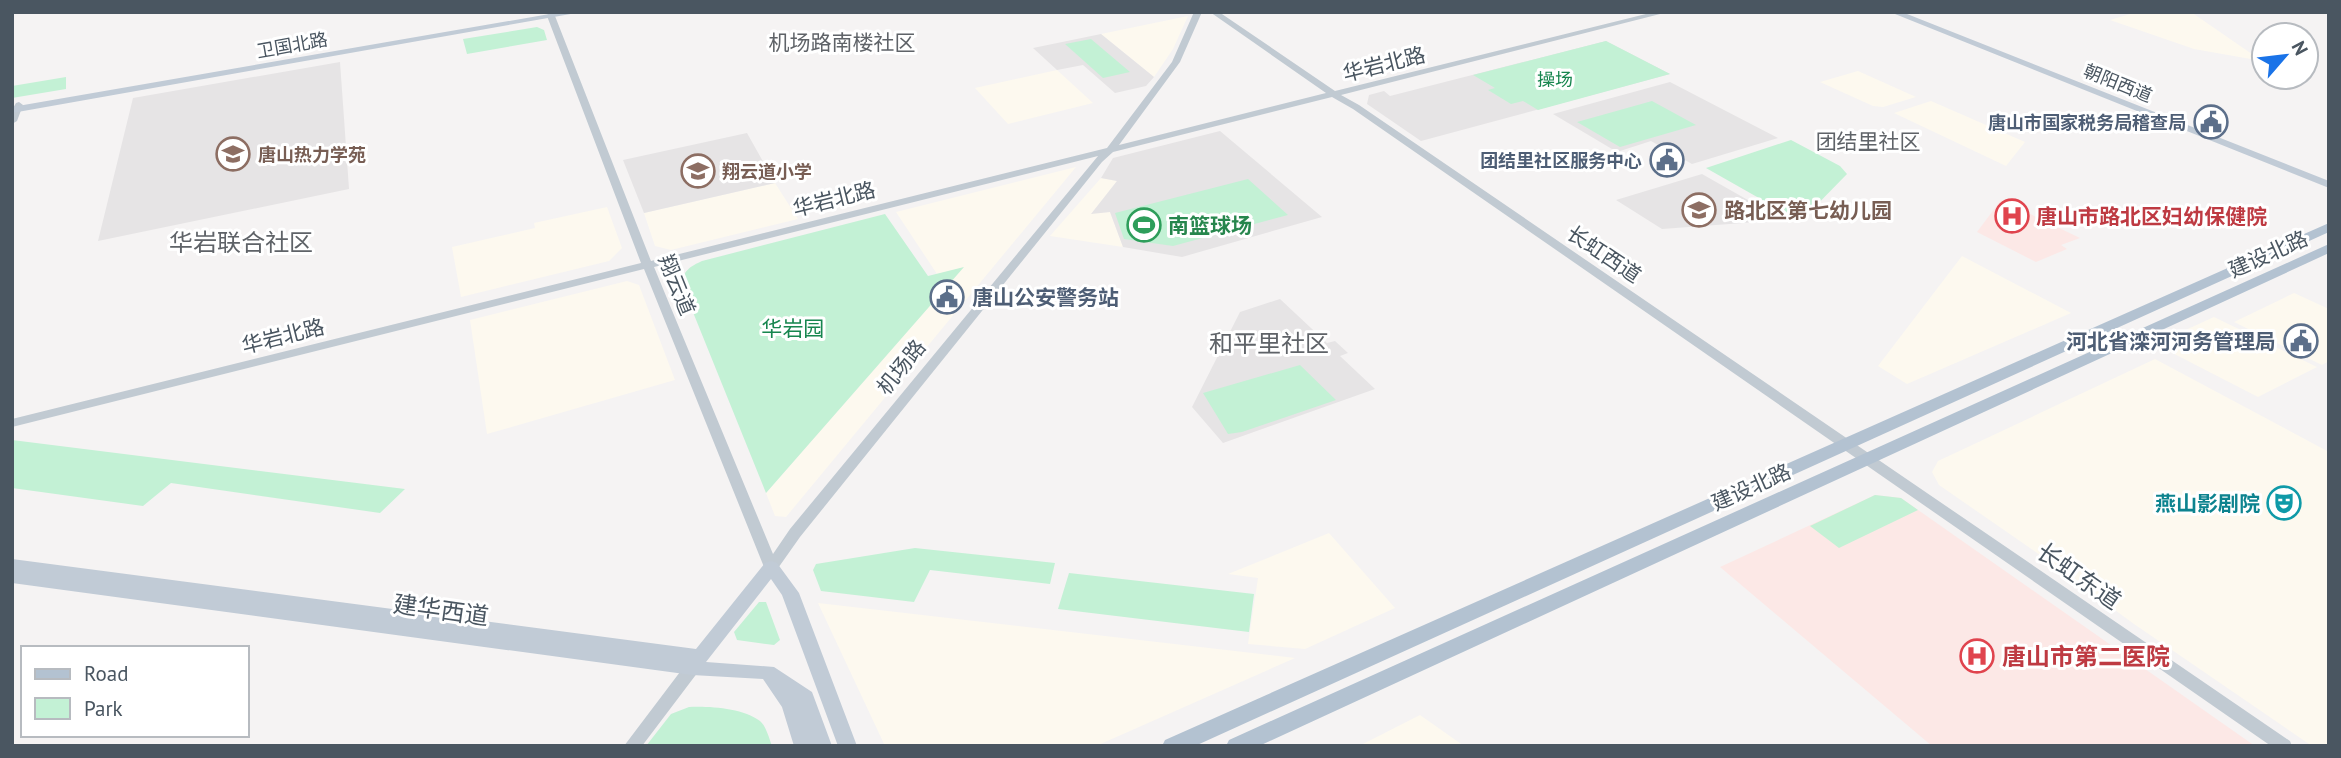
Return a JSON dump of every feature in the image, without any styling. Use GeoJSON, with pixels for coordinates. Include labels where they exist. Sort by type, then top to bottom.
{"type":"FeatureCollection","features":[{"type":"Feature","properties":{"kind":"main road","name":"卫国北路"},"geometry":{"type":"LineString","coordinates":[[15,107],[551,13],[578,12]]}},
{"type":"Feature","properties":{"kind":"main road","name":"朝阳西道"},"geometry":{"type":"LineString","coordinates":[[1894,12],[2329,186]]}},
{"type":"Feature","properties":{"kind":"main road","name":"建设北路"},"geometry":{"type":"LineString","coordinates":[[1173,746],[2329,227]]}},
{"type":"Feature","properties":{"kind":"main road","name":"建设北路"},"geometry":{"type":"LineString","coordinates":[[1241,744],[2329,248]]}},
{"type":"Feature","properties":{"kind":"main road","name":"建华西道"},"geometry":{"type":"LineString","coordinates":[[12,565],[695,662],[720,668],[768,672],[806,697],[823,746]]}},
{"type":"Feature","properties":{"kind":"main road","name":"机场路"},"geometry":{"type":"LineString","coordinates":[[695,662],[771,566]]}},
{"type":"Feature","properties":{"kind":"main road"},"geometry":{"type":"LineString","coordinates":[[771,566],[790,593],[848,746]]}},
{"type":"Feature","properties":{"kind":"main road","name":"建华西道"},"geometry":{"type":"LineString","coordinates":[[12,577],[695,662]]}},
{"type":"Feature","properties":{"kind":"main road"},"geometry":{"type":"LineString","coordinates":[[752,591],[768,589],[790,593]]}},
{"type":"Feature","properties":{"kind":"main road"},"geometry":{"type":"LineString","coordinates":[[720,668],[713,648],[721,628]]}},
{"type":"Feature","properties":{"kind":"main road"},"geometry":{"type":"LineString","coordinates":[[768,672],[790,705],[804,746]]}},
{"type":"Feature","properties":{"kind":"main road"},"geometry":{"type":"LineString","coordinates":[[1160,746],[1214,727]]}},
{"type":"Feature","properties":{"kind":"street","name":"机场路"},"geometry":{"type":"LineString","coordinates":[[771,566],[1033,238],[1099,160],[1111,150],[1176,62],[1198,12]]}},
{"type":"Feature","properties":{"kind":"street","name":"长虹西道"},"geometry":{"type":"LineString","coordinates":[[1214,12],[1847,444]]}},
{"type":"Feature","properties":{"kind":"street","name":"长虹西道"},"geometry":{"type":"LineString","coordinates":[[1227,12],[1336,88],[1338,95]]}},
{"type":"Feature","properties":{"kind":"street","name":"华岩北路"},"geometry":{"type":"LineString","coordinates":[[12,424],[1664,12]]}},
{"type":"Feature","properties":{"kind":"street","name":"翔云道"},"geometry":{"type":"LineString","coordinates":[[551,13],[647,264],[771,566]]}},
{"type":"Feature","properties":{"kind":"street"},"geometry":{"type":"LineString","coordinates":[[12,121],[15,107]]}},
{"type":"Feature","properties":{"kind":"street","name":"长虹东道"},"geometry":{"type":"LineString","coordinates":[[1847,444],[2284,746]]}},
{"type":"Feature","properties":{"kind":"street","name":"机场路"},"geometry":{"type":"LineString","coordinates":[[632,746],[695,662]]}},
{"type":"Feature","properties":{"kind":"shaded area"},"geometry":{"type":"Polygon","coordinates":[[[2137,12],[2191,12],[2250,53],[2250,59],[2194,49],[2110,20],[2137,12]]]}},
{"type":"Feature","properties":{"kind":"shaded area"},"geometry":{"type":"Polygon","coordinates":[[[1188,16],[1173,49],[1154,77],[1101,34],[1188,16]]]}},
{"type":"Feature","properties":{"kind":"shaded area"},"geometry":{"type":"Polygon","coordinates":[[[1101,34],[1154,77],[1146,86],[1115,93],[1083,65],[1057,70],[1033,48],[1101,34]]]}},
{"type":"Feature","properties":{"kind":"shaded area"},"geometry":{"type":"Polygon","coordinates":[[[1606,41],[1670,74],[1421,141],[1367,104],[1369,95],[1384,91],[1390,96],[1606,41]]]}},
{"type":"Feature","properties":{"kind":"shaded area","name":"唐山热力学苑"},"geometry":{"type":"Polygon","coordinates":[[[340,62],[349,189],[98,241],[133,98],[340,62]]]}},
{"type":"Feature","properties":{"kind":"shaded area"},"geometry":{"type":"Polygon","coordinates":[[[1057,70],[1093,103],[1008,124],[975,88],[1057,70]]]}},
{"type":"Feature","properties":{"kind":"shaded area"},"geometry":{"type":"Polygon","coordinates":[[[1858,71],[1916,97],[1883,107],[1873,106],[1820,82],[1858,71]]]}},
{"type":"Feature","properties":{"kind":"shaded area"},"geometry":{"type":"Polygon","coordinates":[[[1670,82],[1778,138],[1692,164],[1651,141],[1617,152],[1553,114],[1670,82]]]}},
{"type":"Feature","properties":{"kind":"shaded area"},"geometry":{"type":"Polygon","coordinates":[[[1931,101],[2025,142],[2006,166],[1894,113],[1931,101]]]}},
{"type":"Feature","properties":{"kind":"shaded area"},"geometry":{"type":"Polygon","coordinates":[[[1220,131],[1322,217],[1182,257],[1123,247],[1110,212],[1091,214],[1117,181],[1101,178],[1113,158],[1220,131]]]}},
{"type":"Feature","properties":{"kind":"shaded area","name":"翔云道小学"},"geometry":{"type":"Polygon","coordinates":[[[747,133],[775,183],[644,213],[623,160],[747,133]]]}},
{"type":"Feature","properties":{"kind":"shaded area"},"geometry":{"type":"Polygon","coordinates":[[[1076,167],[786,517],[775,516],[766,493],[963,268],[937,274],[896,212],[1076,167]]]}},
{"type":"Feature","properties":{"kind":"shaded area","name":"路北区第七幼儿园"},"geometry":{"type":"Polygon","coordinates":[[[1702,174],[1783,220],[1662,229],[1616,200],[1702,174]]]}},
{"type":"Feature","properties":{"kind":"shaded area"},"geometry":{"type":"Polygon","coordinates":[[[1101,178],[1117,181],[1092,213],[1110,212],[1123,247],[1050,236],[1101,178]]]}},
{"type":"Feature","properties":{"kind":"shaded area"},"geometry":{"type":"Polygon","coordinates":[[[775,183],[798,219],[671,250],[655,246],[644,213],[775,183]]]}},
{"type":"Feature","properties":{"kind":"shaded area","name":"唐山市路北区妇幼保健院"},"geometry":{"type":"Polygon","coordinates":[[[2001,200],[2080,238],[2061,245],[2067,249],[2036,262],[1977,232],[2001,200]]]}},
{"type":"Feature","properties":{"kind":"shaded area"},"geometry":{"type":"Polygon","coordinates":[[[607,207],[622,248],[609,261],[461,297],[452,247],[535,228],[534,223],[607,207]]]}},
{"type":"Feature","properties":{"kind":"shaded area"},"geometry":{"type":"Polygon","coordinates":[[[1962,256],[2071,313],[1907,384],[1878,366],[1962,256]]]}},
{"type":"Feature","properties":{"kind":"shaded area"},"geometry":{"type":"Polygon","coordinates":[[[627,281],[639,285],[675,380],[487,434],[470,320],[627,281]]]}},
{"type":"Feature","properties":{"kind":"shaded area","name":"河北省滦河河务管理局"},"geometry":{"type":"Polygon","coordinates":[[[2294,293],[2329,309],[2329,361],[2322,365],[2234,322],[2294,293]]]}},
{"type":"Feature","properties":{"kind":"shaded area"},"geometry":{"type":"Polygon","coordinates":[[[1280,299],[1327,343],[1335,341],[1348,353],[1340,356],[1375,389],[1223,443],[1192,407],[1240,312],[1280,299]]]}},
{"type":"Feature","properties":{"kind":"shaded area"},"geometry":{"type":"Polygon","coordinates":[[[2214,317],[2317,367],[2258,397],[2155,344],[2214,317]]]}},
{"type":"Feature","properties":{"kind":"shaded area"},"geometry":{"type":"Polygon","coordinates":[[[2155,359],[2329,452],[2329,746],[2312,746],[2134,624],[1939,485],[1932,472],[1938,461],[2155,359]]]}},
{"type":"Feature","properties":{"kind":"shaded area","name":"唐山市第二医院"},"geometry":{"type":"Polygon","coordinates":[[[1875,495],[1901,498],[2255,746],[1932,746],[1720,567],[1875,495]]]}},
{"type":"Feature","properties":{"kind":"shaded area"},"geometry":{"type":"Polygon","coordinates":[[[1329,533],[1395,608],[1305,649],[1248,644],[1258,578],[1228,574],[1329,533]]]}},
{"type":"Feature","properties":{"kind":"shaded area"},"geometry":{"type":"Polygon","coordinates":[[[818,603],[1295,658],[1096,746],[885,746],[818,603]]]}},
{"type":"Feature","properties":{"kind":"shaded area"},"geometry":{"type":"Polygon","coordinates":[[[1420,715],[1464,746],[1359,746],[1420,715]]]}},
{"type":"Feature","properties":{"kind":"green space"},"geometry":{"type":"Polygon","coordinates":[[[537,27],[544,30],[547,40],[467,54],[463,39],[537,27]]]}},
{"type":"Feature","properties":{"kind":"green space"},"geometry":{"type":"Polygon","coordinates":[[[1091,39],[1130,72],[1103,78],[1065,44],[1091,39]]]}},
{"type":"Feature","properties":{"kind":"green space","name":"操场"},"geometry":{"type":"Polygon","coordinates":[[[1606,41],[1670,74],[1538,110],[1523,101],[1511,104],[1488,90],[1495,88],[1473,75],[1606,41]]]}},
{"type":"Feature","properties":{"kind":"green space"},"geometry":{"type":"Polygon","coordinates":[[[66,77],[66,89],[12,98],[12,86],[66,77]]]}},
{"type":"Feature","properties":{"kind":"green space","name":"操场"},"geometry":{"type":"Polygon","coordinates":[[[1652,101],[1696,125],[1620,147],[1577,122],[1652,101]]]}},
{"type":"Feature","properties":{"kind":"green space"},"geometry":{"type":"Polygon","coordinates":[[[1791,140],[1840,166],[1847,174],[1803,219],[1796,219],[1706,168],[1791,140]]]}},
{"type":"Feature","properties":{"kind":"green space"},"geometry":{"type":"Polygon","coordinates":[[[1248,179],[1288,215],[1173,246],[1124,239],[1115,213],[1248,179]]]}},
{"type":"Feature","properties":{"kind":"green space","name":"华岩园"},"geometry":{"type":"Polygon","coordinates":[[[885,214],[928,276],[964,267],[766,493],[682,285],[685,273],[702,261],[885,214]]]}},
{"type":"Feature","properties":{"kind":"green space"},"geometry":{"type":"Polygon","coordinates":[[[1300,365],[1336,400],[1242,432],[1228,434],[1203,393],[1300,365]]]}},
{"type":"Feature","properties":{"kind":"green space"},"geometry":{"type":"Polygon","coordinates":[[[12,440],[405,489],[380,513],[171,483],[143,506],[12,488],[12,440]]]}},
{"type":"Feature","properties":{"kind":"green space"},"geometry":{"type":"Polygon","coordinates":[[[1875,495],[1901,498],[1918,510],[1839,548],[1810,526],[1875,495]]]}},
{"type":"Feature","properties":{"kind":"green space"},"geometry":{"type":"Polygon","coordinates":[[[915,548],[1055,563],[1050,584],[930,570],[914,602],[821,591],[813,570],[816,564],[915,548]]]}},
{"type":"Feature","properties":{"kind":"green space"},"geometry":{"type":"Polygon","coordinates":[[[1069,573],[1254,594],[1249,632],[1058,609],[1069,573]]]}},
{"type":"Feature","properties":{"kind":"green space"},"geometry":{"type":"Polygon","coordinates":[[[759,602],[766,602],[780,640],[774,645],[737,640],[734,632],[759,602]]]}},
{"type":"Feature","properties":{"kind":"green space"},"geometry":{"type":"Polygon","coordinates":[[[689,707],[745,713],[760,721],[772,746],[646,746],[671,714],[689,707]]]}},
{"type":"Feature","properties":{"kind":"place","name":"唐山市国家税务局稽查局"},"geometry":{"type":"Point","coordinates":[2211,122]}},
{"type":"Feature","properties":{"kind":"place","name":"唐山热力学苑"},"geometry":{"type":"Point","coordinates":[233,154]}},
{"type":"Feature","properties":{"kind":"place","name":"团结里社区服务中心"},"geometry":{"type":"Point","coordinates":[1667,160]}},
{"type":"Feature","properties":{"kind":"place","name":"翔云道小学"},"geometry":{"type":"Point","coordinates":[698,171]}},
{"type":"Feature","properties":{"kind":"place","name":"路北区第七幼儿园"},"geometry":{"type":"Point","coordinates":[1699,210]}},
{"type":"Feature","properties":{"kind":"place","name":"唐山市路北区妇幼保健院"},"geometry":{"type":"Point","coordinates":[2012,216]}},
{"type":"Feature","properties":{"kind":"place","name":"南篮球场"},"geometry":{"type":"Point","coordinates":[1144,225]}},
{"type":"Feature","properties":{"kind":"place","name":"唐山公安警务站"},"geometry":{"type":"Point","coordinates":[947,297]}},
{"type":"Feature","properties":{"kind":"place","name":"河北省滦河河务管理局"},"geometry":{"type":"Point","coordinates":[2301,341]}},
{"type":"Feature","properties":{"kind":"place","name":"燕山影剧院"},"geometry":{"type":"Point","coordinates":[2284,503]}},
{"type":"Feature","properties":{"kind":"place","name":"唐山市第二医院"},"geometry":{"type":"Point","coordinates":[1977,656]}},
{"type":"Feature","properties":{"kind":"district","name":"机场路南楼社区"},"geometry":{"type":"Point","coordinates":[842,42]}},
{"type":"Feature","properties":{"kind":"district","name":"团结里社区"},"geometry":{"type":"Point","coordinates":[1868,141]}},
{"type":"Feature","properties":{"kind":"district","name":"华岩联合社区"},"geometry":{"type":"Point","coordinates":[241,242]}},
{"type":"Feature","properties":{"kind":"district","name":"和平里社区"},"geometry":{"type":"Point","coordinates":[1269,343]}}]}
